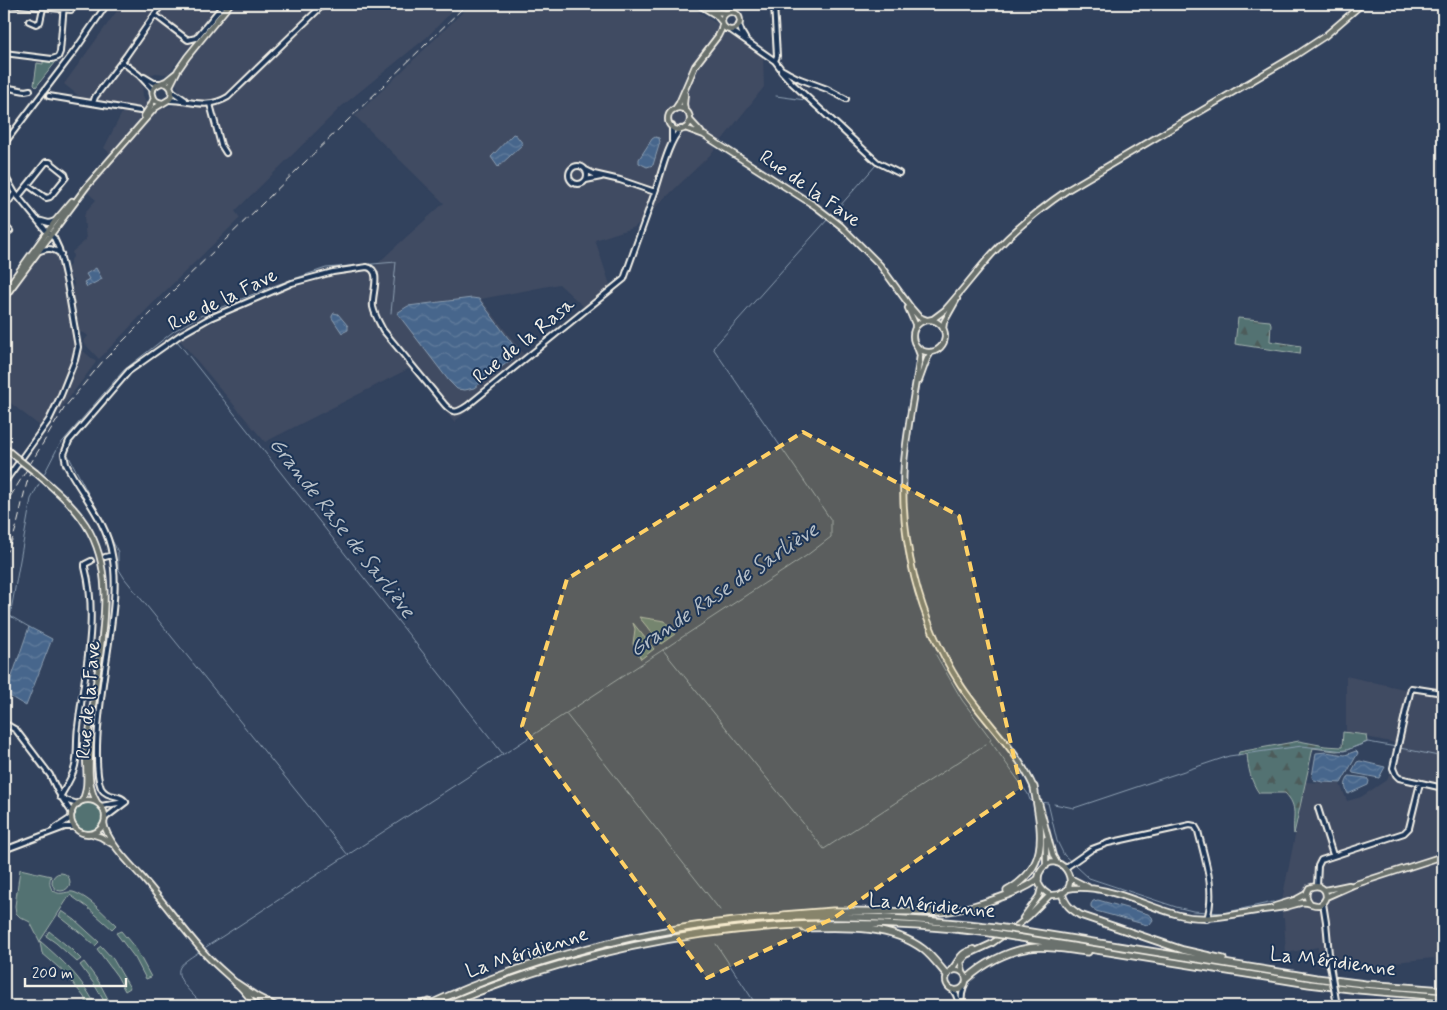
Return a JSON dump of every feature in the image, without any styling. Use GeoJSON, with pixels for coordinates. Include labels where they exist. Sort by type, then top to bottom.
{"type":"FeatureCollection","features":[{"type":"Feature","properties":{"kind":"highway"},"geometry":{"type":"LineString","coordinates":[[970,908],[1017,886],[1033,868],[1039,855],[1041,842],[1034,787]]}},
{"type":"Feature","properties":{"kind":"highway"},"geometry":{"type":"LineString","coordinates":[[759,919],[780,915],[834,911],[940,912],[970,908],[1025,888],[1032,885],[1038,879]]}},
{"type":"Feature","properties":{"kind":"highway"},"geometry":{"type":"LineString","coordinates":[[1065,891],[1065,902],[1070,908],[1080,915],[1100,923],[1183,950],[1288,974]]}},
{"type":"Feature","properties":{"kind":"highway","name":"La Méridienne"},"geometry":{"type":"LineString","coordinates":[[426,1006],[543,962],[616,942],[705,925],[759,919],[854,916],[943,921],[995,927],[1288,974],[1365,984],[1443,990]]}},
{"type":"Feature","properties":{"kind":"highway","name":"La Méridienne"},"geometry":{"type":"LineString","coordinates":[[443,1006],[542,970],[631,947],[706,933],[764,926],[853,923],[917,926],[991,933],[1329,986],[1443,997]]}},
{"type":"Feature","properties":{"kind":"highway"},"geometry":{"type":"LineString","coordinates":[[764,926],[787,929],[850,928],[881,931],[916,944],[949,973]]}},
{"type":"Feature","properties":{"kind":"highway"},"geometry":{"type":"LineString","coordinates":[[967,979],[974,972],[1004,955],[1030,948],[1115,953]]}},
{"type":"Feature","properties":{"kind":"highway"},"geometry":{"type":"LineString","coordinates":[[236,982],[257,997],[275,1006]]}},
{"type":"Feature","properties":{"kind":"highway"},"geometry":{"type":"LineString","coordinates":[[453,1006],[488,989]]}},
{"type":"Feature","properties":{"kind":"highway"},"geometry":{"type":"LineString","coordinates":[[415,1006],[451,995]]}},
{"type":"Feature","properties":{"kind":"main road"},"geometry":{"type":"LineString","coordinates":[[4,292],[48,233],[87,186],[155,108],[169,100],[178,70],[230,4]]}},
{"type":"Feature","properties":{"kind":"main road"},"geometry":{"type":"LineString","coordinates":[[698,4],[716,15],[725,29],[731,31]]}},
{"type":"Feature","properties":{"kind":"main road"},"geometry":{"type":"LineString","coordinates":[[703,4],[718,12],[737,14],[740,19],[736,29],[720,37],[710,47]]}},
{"type":"Feature","properties":{"kind":"main road"},"geometry":{"type":"LineString","coordinates":[[1065,891],[1070,878],[1068,871],[1057,863],[1052,856],[1034,787],[1019,760],[959,683],[938,644],[921,602],[909,556],[904,508],[904,461],[920,362],[920,355],[913,338],[915,327],[922,322],[933,319],[945,310],[1018,227],[1049,202],[1296,55],[1325,36],[1362,4]]}},
{"type":"Feature","properties":{"kind":"main road"},"geometry":{"type":"LineString","coordinates":[[675,109],[682,108],[689,114],[690,120],[683,128],[672,126],[668,117],[680,103],[695,66],[721,30],[722,18],[726,13]]}},
{"type":"Feature","properties":{"kind":"main road"},"geometry":{"type":"LineString","coordinates":[[137,128],[152,104],[155,86],[178,70]]}},
{"type":"Feature","properties":{"kind":"main road"},"geometry":{"type":"LineString","coordinates":[[161,83],[171,89]]}},
{"type":"Feature","properties":{"kind":"main road"},"geometry":{"type":"LineString","coordinates":[[685,110],[686,88]]}},
{"type":"Feature","properties":{"kind":"main road"},"geometry":{"type":"LineString","coordinates":[[154,98],[157,102],[162,103]]}},
{"type":"Feature","properties":{"kind":"main road","name":"Rue de la Fave"},"geometry":{"type":"LineString","coordinates":[[690,120],[704,135],[826,214],[855,239],[880,265],[912,309],[919,316],[927,320]]}},
{"type":"Feature","properties":{"kind":"main road","name":"Rue de la Fave"},"geometry":{"type":"LineString","coordinates":[[683,128],[704,135]]}},
{"type":"Feature","properties":{"kind":"main road"},"geometry":{"type":"LineString","coordinates":[[4,298],[36,253],[55,221],[87,186]]}},
{"type":"Feature","properties":{"kind":"main road","name":"Rue de la Fave"},"geometry":{"type":"LineString","coordinates":[[890,279],[910,310],[915,327]]}},
{"type":"Feature","properties":{"kind":"main road"},"geometry":{"type":"LineString","coordinates":[[917,347],[921,351],[931,352],[936,351],[943,344],[945,339],[944,322],[963,290]]}},
{"type":"Feature","properties":{"kind":"main road"},"geometry":{"type":"LineString","coordinates":[[927,320],[937,322],[943,329]]}},
{"type":"Feature","properties":{"kind":"main road"},"geometry":{"type":"LineString","coordinates":[[914,401],[927,358],[931,352]]}},
{"type":"Feature","properties":{"kind":"main road"},"geometry":{"type":"LineString","coordinates":[[4,447],[62,496],[81,518],[92,536],[100,557],[105,600],[103,631],[87,743],[87,792],[81,802],[74,808],[71,815],[75,828],[85,834],[101,837],[115,846]]}},
{"type":"Feature","properties":{"kind":"main road"},"geometry":{"type":"LineString","coordinates":[[92,711],[90,767],[92,792],[101,806],[105,818],[104,828],[115,846],[184,929],[220,969],[236,982],[255,1006]]}},
{"type":"Feature","properties":{"kind":"main road"},"geometry":{"type":"LineString","coordinates":[[81,802],[88,800],[97,802]]}},
{"type":"Feature","properties":{"kind":"main road"},"geometry":{"type":"LineString","coordinates":[[90,834],[98,831],[104,824]]}},
{"type":"Feature","properties":{"kind":"main road"},"geometry":{"type":"LineString","coordinates":[[1046,832],[1046,866]]}},
{"type":"Feature","properties":{"kind":"main road"},"geometry":{"type":"LineString","coordinates":[[1070,878],[1089,887],[1180,915],[1209,914],[1232,916],[1288,907],[1303,902],[1312,904],[1323,903],[1326,897],[1332,893],[1443,856]]}},
{"type":"Feature","properties":{"kind":"main road"},"geometry":{"type":"LineString","coordinates":[[1057,863],[1046,866],[1040,871],[1038,879],[1041,888],[1045,892],[1050,895],[1057,895],[1076,887],[1089,887]]}},
{"type":"Feature","properties":{"kind":"main road"},"geometry":{"type":"LineString","coordinates":[[1263,910],[1306,894],[1309,888],[1317,886],[1324,890],[1353,885]]}},
{"type":"Feature","properties":{"kind":"main road"},"geometry":{"type":"LineString","coordinates":[[1041,888],[1039,896],[1025,916],[995,940],[961,955],[956,966],[946,979],[947,985],[953,990],[964,987],[967,979],[961,965],[963,959],[973,952],[997,941],[1029,916],[1050,895]]}},
{"type":"Feature","properties":{"kind":"main road"},"geometry":{"type":"LineString","coordinates":[[1324,890],[1326,897]]}},
{"type":"Feature","properties":{"kind":"main road"},"geometry":{"type":"LineString","coordinates":[[1306,894],[1307,899],[1312,904]]}},
{"type":"Feature","properties":{"kind":"main road"},"geometry":{"type":"LineString","coordinates":[[949,973],[957,969],[963,972]]}},
{"type":"Feature","properties":{"kind":"main road"},"geometry":{"type":"LineString","coordinates":[[250,999],[260,1006]]}},
{"type":"Feature","properties":{"kind":"street"},"geometry":{"type":"LineString","coordinates":[[4,15],[5,7],[10,4],[71,10],[77,4]]}},
{"type":"Feature","properties":{"kind":"street"},"geometry":{"type":"LineString","coordinates":[[4,53],[52,59],[58,57],[64,4]]}},
{"type":"Feature","properties":{"kind":"street"},"geometry":{"type":"LineString","coordinates":[[4,143],[65,65],[107,4]]}},
{"type":"Feature","properties":{"kind":"street"},"geometry":{"type":"LineString","coordinates":[[93,103],[162,4]]}},
{"type":"Feature","properties":{"kind":"street"},"geometry":{"type":"LineString","coordinates":[[155,15],[188,40],[192,40],[196,38],[224,4]]}},
{"type":"Feature","properties":{"kind":"street"},"geometry":{"type":"LineString","coordinates":[[169,100],[210,104],[224,99],[232,94],[324,4]]}},
{"type":"Feature","properties":{"kind":"street"},"geometry":{"type":"LineString","coordinates":[[774,4],[777,56],[775,61]]}},
{"type":"Feature","properties":{"kind":"street"},"geometry":{"type":"LineString","coordinates":[[29,21],[36,24],[40,22],[42,8]]}},
{"type":"Feature","properties":{"kind":"street"},"geometry":{"type":"LineString","coordinates":[[739,25],[748,42]]}},
{"type":"Feature","properties":{"kind":"street"},"geometry":{"type":"LineString","coordinates":[[731,31],[775,61],[782,69],[846,99]]}},
{"type":"Feature","properties":{"kind":"street"},"geometry":{"type":"LineString","coordinates":[[122,62],[139,75],[154,83],[161,83]]}},
{"type":"Feature","properties":{"kind":"street"},"geometry":{"type":"LineString","coordinates":[[782,69],[781,71],[792,83],[877,162],[899,173]]}},
{"type":"Feature","properties":{"kind":"street"},"geometry":{"type":"LineString","coordinates":[[139,75],[153,90]]}},
{"type":"Feature","properties":{"kind":"street"},"geometry":{"type":"LineString","coordinates":[[4,87],[25,91],[30,90]]}},
{"type":"Feature","properties":{"kind":"street"},"geometry":{"type":"LineString","coordinates":[[171,89],[187,102]]}},
{"type":"Feature","properties":{"kind":"street"},"geometry":{"type":"LineString","coordinates":[[49,96],[140,111]]}},
{"type":"Feature","properties":{"kind":"street"},"geometry":{"type":"LineString","coordinates":[[210,104],[221,145],[226,154]]}},
{"type":"Feature","properties":{"kind":"street"},"geometry":{"type":"LineString","coordinates":[[672,126],[672,144]]}},
{"type":"Feature","properties":{"kind":"street"},"geometry":{"type":"LineString","coordinates":[[606,177],[586,180],[576,184],[569,175],[571,170],[577,166],[655,192],[676,134],[683,128]]}},
{"type":"Feature","properties":{"kind":"street"},"geometry":{"type":"LineString","coordinates":[[4,208],[48,161],[65,174],[66,177],[50,197],[46,198],[28,184]]}},
{"type":"Feature","properties":{"kind":"street"},"geometry":{"type":"LineString","coordinates":[[586,170],[586,180]]}},
{"type":"Feature","properties":{"kind":"street"},"geometry":{"type":"LineString","coordinates":[[4,174],[17,195],[54,238],[63,261],[76,335],[77,354],[61,395],[48,420],[4,483]]}},
{"type":"Feature","properties":{"kind":"street","name":"Rue de la Rasa"},"geometry":{"type":"LineString","coordinates":[[383,330],[450,410],[454,412],[462,410],[624,279],[655,192]]}},
{"type":"Feature","properties":{"kind":"street"},"geometry":{"type":"LineString","coordinates":[[38,220],[49,223],[55,221]]}},
{"type":"Feature","properties":{"kind":"street"},"geometry":{"type":"LineString","coordinates":[[4,225],[10,231]]}},
{"type":"Feature","properties":{"kind":"street"},"geometry":{"type":"LineString","coordinates":[[36,253],[50,248],[60,254]]}},
{"type":"Feature","properties":{"kind":"street","name":"Rue de la Fave"},"geometry":{"type":"LineString","coordinates":[[126,802],[122,797],[111,796],[104,791],[100,782],[97,763],[99,717],[113,610],[115,574],[109,543],[103,528],[66,464],[64,454],[69,440],[128,371],[199,324],[292,284],[334,272],[371,268],[375,271],[376,276],[373,306],[375,316],[383,330]]}},
{"type":"Feature","properties":{"kind":"street"},"geometry":{"type":"LineString","coordinates":[[105,557],[112,555]]}},
{"type":"Feature","properties":{"kind":"street"},"geometry":{"type":"LineString","coordinates":[[60,797],[75,767],[76,760],[91,618],[90,591],[85,567],[91,561]]}},
{"type":"Feature","properties":{"kind":"street"},"geometry":{"type":"LineString","coordinates":[[1443,693],[1412,688],[1393,768],[1396,775],[1400,778],[1443,788]]}},
{"type":"Feature","properties":{"kind":"street"},"geometry":{"type":"LineString","coordinates":[[4,723],[16,730],[50,775],[71,815],[48,833]]}},
{"type":"Feature","properties":{"kind":"street"},"geometry":{"type":"LineString","coordinates":[[1317,886],[1318,866],[1321,860],[1404,833],[1409,828],[1420,783]]}},
{"type":"Feature","properties":{"kind":"street"},"geometry":{"type":"LineString","coordinates":[[60,797],[68,801],[81,802]]}},
{"type":"Feature","properties":{"kind":"street"},"geometry":{"type":"LineString","coordinates":[[101,806],[126,802]]}},
{"type":"Feature","properties":{"kind":"street"},"geometry":{"type":"LineString","coordinates":[[105,818],[126,802]]}},
{"type":"Feature","properties":{"kind":"street"},"geometry":{"type":"LineString","coordinates":[[1318,808],[1333,856]]}},
{"type":"Feature","properties":{"kind":"street"},"geometry":{"type":"LineString","coordinates":[[1065,868],[1092,849],[1108,843],[1190,824],[1195,826],[1198,831],[1210,881],[1212,896],[1209,914]]}},
{"type":"Feature","properties":{"kind":"street"},"geometry":{"type":"LineString","coordinates":[[4,850],[65,827],[75,828]]}},
{"type":"Feature","properties":{"kind":"street"},"geometry":{"type":"LineString","coordinates":[[1323,903],[1330,965],[1338,1006]]}},
{"type":"Feature","properties":{"kind":"street"},"geometry":{"type":"LineString","coordinates":[[1312,904],[1325,917]]}},
{"type":"Feature","properties":{"kind":"street"},"geometry":{"type":"LineString","coordinates":[[961,1006],[964,987]]}},
{"type":"Feature","properties":{"kind":"street"},"geometry":{"type":"LineString","coordinates":[[953,990],[961,1006]]}},
{"type":"Feature","properties":{"kind":"highlighted area"},"geometry":{"type":"Polygon","coordinates":[[[803,432],[959,516],[1021,788],[834,918],[707,978],[522,726],[567,579],[803,432]]]}},
{"type":"Feature","properties":{"kind":"shaded area"},"geometry":{"type":"Polygon","coordinates":[[[122,4],[222,4],[168,74],[155,73],[149,76],[142,85],[143,96],[148,105],[138,121],[110,153],[104,148],[125,107],[84,100],[64,84],[122,4]]]}},
{"type":"Feature","properties":{"kind":"shaded area"},"geometry":{"type":"Polygon","coordinates":[[[234,4],[459,4],[427,37],[342,106],[235,211],[240,218],[99,359],[83,342],[88,336],[79,332],[72,288],[74,285],[73,280],[69,278],[68,267],[73,257],[72,252],[86,240],[84,217],[86,211],[96,200],[87,192],[155,111],[173,106],[184,96],[176,83],[182,71],[190,58],[234,4]]]}},
{"type":"Feature","properties":{"kind":"shaded area"},"geometry":{"type":"Polygon","coordinates":[[[471,4],[687,4],[745,42],[763,58],[764,87],[710,155],[635,227],[595,240],[611,288],[584,307],[559,284],[481,299],[529,361],[454,422],[412,370],[408,369],[265,442],[178,338],[292,285],[328,275],[370,271],[444,203],[355,116],[471,4]]]}},
{"type":"Feature","properties":{"kind":"shaded area"},"geometry":{"type":"Polygon","coordinates":[[[49,251],[55,254],[60,264],[75,344],[96,362],[45,430],[4,398],[4,303],[38,254],[49,251]]]}},
{"type":"Feature","properties":{"kind":"shaded area"},"geometry":{"type":"Polygon","coordinates":[[[1346,676],[1443,696],[1443,976],[1435,976],[1434,958],[1395,962],[1396,973],[1318,966],[1318,947],[1286,953],[1284,918],[1282,918],[1283,895],[1306,782],[1340,784],[1347,801],[1361,797],[1388,779],[1396,743],[1346,733],[1346,676]]]}},
{"type":"Feature","properties":{"kind":"green space"},"geometry":{"type":"Polygon","coordinates":[[[43,61],[55,63],[36,87],[34,85],[37,63],[43,64],[43,61]]]}},
{"type":"Feature","properties":{"kind":"green space"},"geometry":{"type":"Polygon","coordinates":[[[1238,318],[1270,321],[1270,341],[1301,346],[1300,354],[1235,344],[1238,318]]]}},
{"type":"Feature","properties":{"kind":"green space"},"geometry":{"type":"Polygon","coordinates":[[[639,617],[665,621],[675,634],[661,644],[639,617]]]}},
{"type":"Feature","properties":{"kind":"green space"},"geometry":{"type":"Polygon","coordinates":[[[633,623],[654,649],[641,659],[633,644],[635,629],[633,623]]]}},
{"type":"Feature","properties":{"kind":"green space"},"geometry":{"type":"Polygon","coordinates":[[[1343,732],[1366,735],[1367,742],[1347,750],[1336,751],[1313,748],[1294,834],[1294,812],[1289,798],[1285,793],[1259,793],[1250,775],[1247,754],[1238,756],[1239,752],[1299,741],[1342,747],[1343,732]]]}},
{"type":"Feature","properties":{"kind":"green space"},"geometry":{"type":"Polygon","coordinates":[[[88,803],[98,807],[102,817],[98,827],[88,831],[78,827],[74,817],[78,807],[88,803]]]}},
{"type":"Feature","properties":{"kind":"green space"},"geometry":{"type":"Polygon","coordinates":[[[20,869],[51,876],[50,884],[54,891],[57,893],[73,892],[82,896],[116,925],[112,929],[70,895],[40,941],[71,971],[96,1006],[88,1006],[84,997],[66,974],[42,953],[40,942],[30,922],[16,913],[15,906],[20,869]]]}},
{"type":"Feature","properties":{"kind":"green space"},"geometry":{"type":"Polygon","coordinates":[[[61,873],[67,876],[70,882],[67,888],[61,891],[55,888],[52,882],[55,876],[61,873]]]}},
{"type":"Feature","properties":{"kind":"green space"},"geometry":{"type":"Polygon","coordinates":[[[62,911],[99,942],[95,946],[59,916],[62,911]]]}},
{"type":"Feature","properties":{"kind":"green space"},"geometry":{"type":"Polygon","coordinates":[[[49,931],[81,959],[77,962],[46,936],[49,931]]]}},
{"type":"Feature","properties":{"kind":"green space"},"geometry":{"type":"Polygon","coordinates":[[[121,931],[136,949],[151,977],[146,979],[135,958],[116,933],[121,931]]]}},
{"type":"Feature","properties":{"kind":"green space"},"geometry":{"type":"Polygon","coordinates":[[[101,946],[113,959],[130,988],[125,991],[117,976],[97,949],[101,946]]]}},
{"type":"Feature","properties":{"kind":"green space"},"geometry":{"type":"Polygon","coordinates":[[[84,962],[99,982],[108,999],[104,1001],[80,965],[84,962]]]}},
{"type":"Feature","properties":{"kind":"water"},"geometry":{"type":"Polygon","coordinates":[[[513,134],[523,144],[498,167],[491,157],[513,134]]]}},
{"type":"Feature","properties":{"kind":"water"},"geometry":{"type":"Polygon","coordinates":[[[655,137],[659,138],[660,142],[653,165],[647,167],[639,163],[639,159],[655,137]]]}},
{"type":"Feature","properties":{"kind":"water"},"geometry":{"type":"Polygon","coordinates":[[[96,268],[102,279],[87,287],[84,282],[89,279],[86,274],[96,268]]]}},
{"type":"Feature","properties":{"kind":"water"},"geometry":{"type":"Polygon","coordinates":[[[472,298],[479,299],[514,346],[515,353],[512,359],[474,388],[465,390],[457,389],[449,381],[397,313],[408,306],[472,298]]]}},
{"type":"Feature","properties":{"kind":"water"},"geometry":{"type":"Polygon","coordinates":[[[334,313],[338,314],[348,326],[348,330],[342,333],[332,318],[334,313]]]}},
{"type":"Feature","properties":{"kind":"water"},"geometry":{"type":"Polygon","coordinates":[[[29,627],[52,639],[26,706],[6,694],[29,627]]]}},
{"type":"Feature","properties":{"kind":"water"},"geometry":{"type":"Polygon","coordinates":[[[1356,751],[1358,753],[1341,783],[1323,782],[1314,780],[1312,777],[1316,753],[1326,752],[1345,755],[1356,751]]]}},
{"type":"Feature","properties":{"kind":"water"},"geometry":{"type":"Polygon","coordinates":[[[1360,761],[1385,767],[1379,778],[1353,773],[1352,771],[1357,762],[1360,761]]]}},
{"type":"Feature","properties":{"kind":"water"},"geometry":{"type":"Polygon","coordinates":[[[1349,776],[1367,778],[1369,781],[1368,785],[1348,794],[1346,785],[1349,776]]]}},
{"type":"Feature","properties":{"kind":"water"},"geometry":{"type":"Polygon","coordinates":[[[1098,900],[1148,914],[1153,920],[1147,925],[1096,911],[1091,907],[1091,904],[1093,901],[1098,900]]]}},
{"type":"Feature","properties":{"kind":"waterway","name":"Grande Rase de Sarliève"},"geometry":{"type":"LineString","coordinates":[[776,96],[805,100],[876,165],[832,215]]}},
{"type":"Feature","properties":{"kind":"waterway","name":"Grande Rase de Sarliève"},"geometry":{"type":"LineString","coordinates":[[504,754],[806,556],[831,537],[831,520],[713,348],[828,219]]}},
{"type":"Feature","properties":{"kind":"waterway"},"geometry":{"type":"LineString","coordinates":[[118,377],[124,370],[174,331],[200,316],[273,286],[326,268],[396,262],[391,313]]}},
{"type":"Feature","properties":{"kind":"waterway","name":"Grande Rase de Sarliève"},"geometry":{"type":"LineString","coordinates":[[177,341],[503,754],[206,947]]}},
{"type":"Feature","properties":{"kind":"waterway"},"geometry":{"type":"LineString","coordinates":[[43,476],[58,447],[116,379]]}},
{"type":"Feature","properties":{"kind":"waterway"},"geometry":{"type":"LineString","coordinates":[[68,455],[100,516]]}},
{"type":"Feature","properties":{"kind":"waterway"},"geometry":{"type":"LineString","coordinates":[[29,627],[10,616],[31,499],[39,484]]}},
{"type":"Feature","properties":{"kind":"waterway"},"geometry":{"type":"LineString","coordinates":[[102,520],[118,552],[118,568],[125,579],[348,855]]}},
{"type":"Feature","properties":{"kind":"waterway"},"geometry":{"type":"LineString","coordinates":[[663,650],[824,849],[986,744]]}},
{"type":"Feature","properties":{"kind":"waterway"},"geometry":{"type":"LineString","coordinates":[[936,655],[962,700],[991,739],[990,741]]}},
{"type":"Feature","properties":{"kind":"waterway"},"geometry":{"type":"LineString","coordinates":[[566,714],[720,910]]}},
{"type":"Feature","properties":{"kind":"waterway"},"geometry":{"type":"LineString","coordinates":[[991,742],[1028,794],[1030,800],[1033,801]]}},
{"type":"Feature","properties":{"kind":"waterway"},"geometry":{"type":"LineString","coordinates":[[1054,804],[1074,808],[1229,756],[1302,746],[1344,751],[1368,742],[1396,747]]}},
{"type":"Feature","properties":{"kind":"waterway"},"geometry":{"type":"LineString","coordinates":[[1400,748],[1443,757]]}},
{"type":"Feature","properties":{"kind":"waterway"},"geometry":{"type":"LineString","coordinates":[[1040,802],[1048,803],[1057,841],[1064,855],[1089,878],[1193,911],[1223,913],[1273,902]]}},
{"type":"Feature","properties":{"kind":"waterway"},"geometry":{"type":"LineString","coordinates":[[716,944],[757,1006]]}},
{"type":"Feature","properties":{"kind":"waterway","name":"Grande Rase de Sarliève"},"geometry":{"type":"LineString","coordinates":[[199,952],[184,963],[180,967],[179,972],[183,983],[204,1006]]}},
{"type":"Feature","properties":{"kind":"tunnel"},"geometry":{"type":"LineString","coordinates":[[91,561],[105,557]]}},
{"type":"Feature","properties":{"kind":"railway"},"geometry":{"type":"LineString","coordinates":[[4,507],[65,407],[103,361],[467,4]]}},
{"type":"Feature","properties":{"kind":"railway"},"geometry":{"type":"LineString","coordinates":[[4,556],[17,526],[30,473]]}}]}
